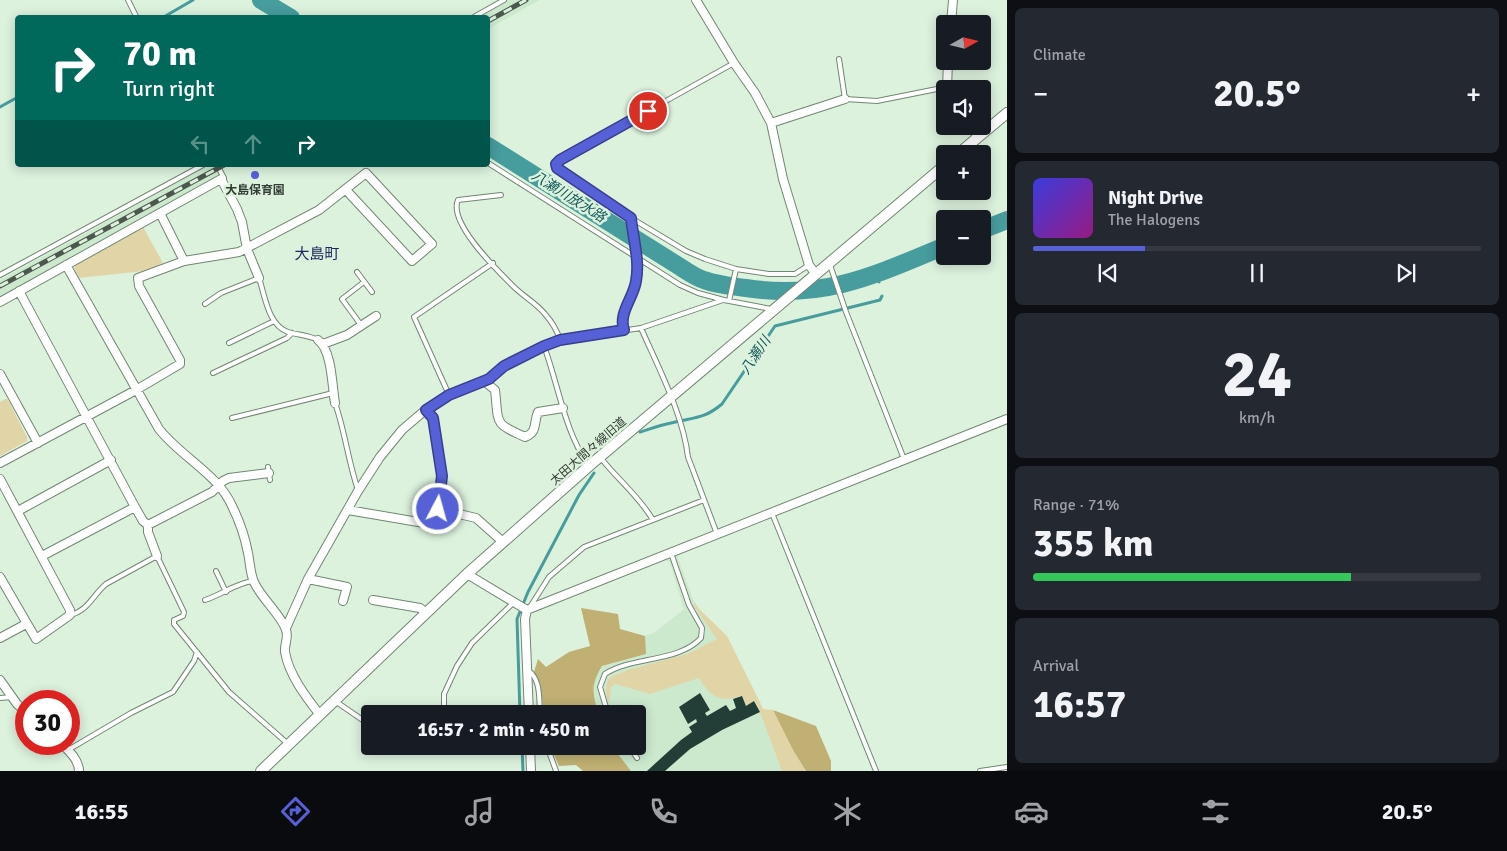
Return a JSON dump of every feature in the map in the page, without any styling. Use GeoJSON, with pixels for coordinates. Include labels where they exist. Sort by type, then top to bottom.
{"type":"FeatureCollection","features":[{"type":"Feature","properties":{"kind":"street"},"geometry":{"type":"LineString","coordinates":[[952,15],[953,0]]}},
{"type":"Feature","properties":{"kind":"street"},"geometry":{"type":"LineString","coordinates":[[699,1],[734,63],[755,93],[772,123],[783,179],[811,273]]}},
{"type":"Feature","properties":{"kind":"street"},"geometry":{"type":"LineString","coordinates":[[772,123],[844,99]]}},
{"type":"Feature","properties":{"kind":"street"},"geometry":{"type":"LineString","coordinates":[[969,145],[1007,113]]}},
{"type":"Feature","properties":{"kind":"street"},"geometry":{"type":"LineString","coordinates":[[0,463],[136,390],[180,364],[180,360],[137,282],[138,278],[184,261],[228,255],[247,249],[319,210],[366,173],[432,244],[412,261],[346,190]]}},
{"type":"Feature","properties":{"kind":"street","name":"太田大間々線旧道"},"geometry":{"type":"LineString","coordinates":[[264,770],[288,744],[467,574],[589,466],[774,308],[811,273],[829,263],[936,173]]}},
{"type":"Feature","properties":{"kind":"street"},"geometry":{"type":"LineString","coordinates":[[0,302],[221,179],[242,222],[247,249],[259,278]]}},
{"type":"Feature","properties":{"kind":"street"},"geometry":{"type":"LineString","coordinates":[[160,213],[184,261]]}},
{"type":"Feature","properties":{"kind":"street"},"geometry":{"type":"LineString","coordinates":[[66,265],[136,390],[167,439],[219,485],[232,506],[247,546],[253,581],[286,628]]}},
{"type":"Feature","properties":{"kind":"street"},"geometry":{"type":"LineString","coordinates":[[19,291],[135,507],[143,521],[148,525]]}},
{"type":"Feature","properties":{"kind":"street"},"geometry":{"type":"LineString","coordinates":[[335,403],[327,353],[320,342],[347,335],[376,316]]}},
{"type":"Feature","properties":{"kind":"street"},"geometry":{"type":"LineString","coordinates":[[0,374],[38,443]]}},
{"type":"Feature","properties":{"kind":"street"},"geometry":{"type":"LineString","coordinates":[[320,715],[297,680],[288,662],[285,649],[287,639],[286,628],[308,579],[358,491],[380,457],[402,430],[426,410],[449,395],[486,380],[495,390],[499,422],[503,428],[525,438],[532,434],[534,430],[538,412],[563,408]]}},
{"type":"Feature","properties":{"kind":"street"},"geometry":{"type":"LineString","coordinates":[[348,510],[436,525],[442,476],[433,418],[426,410]]}},
{"type":"Feature","properties":{"kind":"street"},"geometry":{"type":"LineString","coordinates":[[467,574],[515,604],[528,609],[1007,419]]}},
{"type":"Feature","properties":{"kind":"street"},"geometry":{"type":"LineString","coordinates":[[18,512],[111,460]]}},
{"type":"Feature","properties":{"kind":"street"},"geometry":{"type":"LineString","coordinates":[[148,525],[212,492],[229,478],[269,473]]}},
{"type":"Feature","properties":{"kind":"street"},"geometry":{"type":"LineString","coordinates":[[0,479],[70,610],[70,615],[36,639],[0,577]]}},
{"type":"Feature","properties":{"kind":"street"},"geometry":{"type":"LineString","coordinates":[[42,556],[135,507]]}},
{"type":"Feature","properties":{"kind":"street"},"geometry":{"type":"LineString","coordinates":[[438,509],[476,518],[503,542]]}},
{"type":"Feature","properties":{"kind":"street"},"geometry":{"type":"LineString","coordinates":[[148,525],[148,532],[157,556]]}},
{"type":"Feature","properties":{"kind":"street"},"geometry":{"type":"LineString","coordinates":[[308,579],[347,587],[343,601]]}},
{"type":"Feature","properties":{"kind":"street"},"geometry":{"type":"LineString","coordinates":[[373,600],[420,608],[427,613]]}},
{"type":"Feature","properties":{"kind":"street"},"geometry":{"type":"LineString","coordinates":[[528,609],[525,619],[529,705]]}},
{"type":"Feature","properties":{"kind":"street"},"geometry":{"type":"LineString","coordinates":[[0,638],[26,624]]}},
{"type":"Feature","properties":{"kind":"street"},"geometry":{"type":"LineString","coordinates":[[0,680],[15,700]]}},
{"type":"Feature","properties":{"kind":"street"},"geometry":{"type":"LineString","coordinates":[[71,755],[79,766],[79,771]]}},
{"type":"Feature","properties":{"kind":"street"},"geometry":{"type":"LineString","coordinates":[[531,755],[532,771]]}},
{"type":"Feature","properties":{"kind":"lane"},"geometry":{"type":"LineString","coordinates":[[128,0],[136,15]]}},
{"type":"Feature","properties":{"kind":"lane"},"geometry":{"type":"LineString","coordinates":[[477,15],[504,0]]}},
{"type":"Feature","properties":{"kind":"lane"},"geometry":{"type":"LineString","coordinates":[[839,59],[844,99],[877,101],[936,90]]}},
{"type":"Feature","properties":{"kind":"lane"},"geometry":{"type":"LineString","coordinates":[[734,63],[560,160],[556,164],[557,168],[631,220],[686,251],[735,271],[787,274],[811,273]]}},
{"type":"Feature","properties":{"kind":"lane"},"geometry":{"type":"LineString","coordinates":[[490,164],[636,256],[680,286],[724,300],[774,308]]}},
{"type":"Feature","properties":{"kind":"lane"},"geometry":{"type":"LineString","coordinates":[[0,275],[199,167]]}},
{"type":"Feature","properties":{"kind":"lane"},"geometry":{"type":"LineString","coordinates":[[218,167],[224,178]]}},
{"type":"Feature","properties":{"kind":"lane"},"geometry":{"type":"LineString","coordinates":[[501,194],[458,200],[456,209],[462,226],[512,285],[546,314],[556,328],[560,340]]}},
{"type":"Feature","properties":{"kind":"lane"},"geometry":{"type":"LineString","coordinates":[[624,330],[622,325],[624,311],[636,282],[636,256],[631,220]]}},
{"type":"Feature","properties":{"kind":"lane"},"geometry":{"type":"LineString","coordinates":[[829,263],[842,303],[904,459]]}},
{"type":"Feature","properties":{"kind":"lane"},"geometry":{"type":"LineString","coordinates":[[449,395],[414,317],[493,264]]}},
{"type":"Feature","properties":{"kind":"lane"},"geometry":{"type":"LineString","coordinates":[[730,300],[735,271]]}},
{"type":"Feature","properties":{"kind":"lane"},"geometry":{"type":"LineString","coordinates":[[357,272],[372,292]]}},
{"type":"Feature","properties":{"kind":"lane"},"geometry":{"type":"LineString","coordinates":[[205,304],[221,293],[259,278],[274,321],[279,327],[292,333],[309,336],[320,342]]}},
{"type":"Feature","properties":{"kind":"lane"},"geometry":{"type":"LineString","coordinates":[[361,325],[342,299],[364,282]]}},
{"type":"Feature","properties":{"kind":"lane"},"geometry":{"type":"LineString","coordinates":[[486,380],[504,366],[560,340],[641,328],[724,300]]}},
{"type":"Feature","properties":{"kind":"lane"},"geometry":{"type":"LineString","coordinates":[[229,343],[274,321]]}},
{"type":"Feature","properties":{"kind":"lane"},"geometry":{"type":"LineString","coordinates":[[641,328],[682,428],[688,457],[717,534]]}},
{"type":"Feature","properties":{"kind":"lane"},"geometry":{"type":"LineString","coordinates":[[213,373],[287,338],[292,333]]}},
{"type":"Feature","properties":{"kind":"lane"},"geometry":{"type":"LineString","coordinates":[[544,346],[570,433],[578,450],[589,466]]}},
{"type":"Feature","properties":{"kind":"lane"},"geometry":{"type":"LineString","coordinates":[[232,418],[333,393]]}},
{"type":"Feature","properties":{"kind":"lane"},"geometry":{"type":"LineString","coordinates":[[335,403],[358,491]]}},
{"type":"Feature","properties":{"kind":"lane"},"geometry":{"type":"LineString","coordinates":[[600,457],[610,470],[635,494],[654,520]]}},
{"type":"Feature","properties":{"kind":"lane"},"geometry":{"type":"LineString","coordinates":[[528,609],[549,577],[584,547],[704,500]]}},
{"type":"Feature","properties":{"kind":"lane"},"geometry":{"type":"LineString","coordinates":[[772,513],[876,771]]}},
{"type":"Feature","properties":{"kind":"lane"},"geometry":{"type":"LineString","coordinates":[[605,705],[600,687],[605,674],[610,670],[683,651],[702,638],[702,628],[689,605],[671,553]]}},
{"type":"Feature","properties":{"kind":"lane"},"geometry":{"type":"LineString","coordinates":[[70,615],[86,608],[99,590],[106,584],[157,556],[184,612],[183,616],[174,620],[174,624],[229,692],[288,744]]}},
{"type":"Feature","properties":{"kind":"lane"},"geometry":{"type":"LineString","coordinates":[[216,571],[226,592]]}},
{"type":"Feature","properties":{"kind":"lane"},"geometry":{"type":"LineString","coordinates":[[205,600],[217,597],[246,582],[253,581]]}},
{"type":"Feature","properties":{"kind":"lane"},"geometry":{"type":"LineString","coordinates":[[444,705],[444,694],[457,666],[472,643],[515,604]]}},
{"type":"Feature","properties":{"kind":"lane"},"geometry":{"type":"LineString","coordinates":[[80,743],[131,713],[173,692],[194,660],[197,652]]}},
{"type":"Feature","properties":{"kind":"lane"},"geometry":{"type":"LineString","coordinates":[[527,668],[534,675],[538,683],[539,705]]}},
{"type":"Feature","properties":{"kind":"lane"},"geometry":{"type":"LineString","coordinates":[[0,698],[12,697]]}},
{"type":"Feature","properties":{"kind":"lane"},"geometry":{"type":"LineString","coordinates":[[335,701],[361,719]]}},
{"type":"Feature","properties":{"kind":"lane"},"geometry":{"type":"LineString","coordinates":[[550,755],[556,771]]}},
{"type":"Feature","properties":{"kind":"lane"},"geometry":{"type":"LineString","coordinates":[[980,771],[1007,767]]}},
{"type":"Feature","properties":{"kind":"shaded area"},"geometry":{"type":"Polygon","coordinates":[[[509,0],[540,0],[490,28],[490,15],[482,15],[509,0]]]}},
{"type":"Feature","properties":{"kind":"shaded area"},"geometry":{"type":"Polygon","coordinates":[[[206,167],[215,167],[220,175],[0,296],[0,280],[206,167]]]}},
{"type":"Feature","properties":{"kind":"shaded area"},"geometry":{"type":"Polygon","coordinates":[[[143,227],[163,263],[144,271],[79,278],[74,269],[75,264],[143,227]]]}},
{"type":"Feature","properties":{"kind":"shaded area"},"geometry":{"type":"Polygon","coordinates":[[[7,398],[27,437],[27,441],[0,456],[0,402],[7,398]]]}},
{"type":"Feature","properties":{"kind":"shaded area"},"geometry":{"type":"Polygon","coordinates":[[[679,555],[678,558],[694,602],[727,636],[766,714],[789,771],[631,771],[619,755],[646,755],[646,705],[596,705],[592,687],[595,677],[603,666],[645,654],[645,636],[654,633],[684,609],[670,563],[666,560],[679,555]]]}},
{"type":"Feature","properties":{"kind":"shaded area"},"geometry":{"type":"Polygon","coordinates":[[[694,602],[727,636],[763,709],[773,710],[806,771],[782,771],[755,701],[746,706],[741,696],[727,699],[716,697],[707,690],[699,678],[650,694],[615,684],[611,687],[609,704],[606,690],[610,677],[631,669],[687,654],[717,639],[695,608],[694,602]]]}},
{"type":"Feature","properties":{"kind":"shaded area"},"geometry":{"type":"Polygon","coordinates":[[[581,608],[618,614],[620,629],[645,636],[646,654],[602,666],[594,684],[596,705],[543,705],[540,683],[534,672],[538,659],[546,667],[569,652],[590,646],[581,608]]]}},
{"type":"Feature","properties":{"kind":"shaded area"},"geometry":{"type":"Polygon","coordinates":[[[773,710],[816,726],[831,761],[831,771],[806,771],[773,710]]]}},
{"type":"Feature","properties":{"kind":"shaded area"},"geometry":{"type":"Polygon","coordinates":[[[554,755],[619,755],[631,771],[583,771],[576,765],[559,766],[554,755]]]}},
{"type":"Feature","properties":{"kind":"building"},"geometry":{"type":"Polygon","coordinates":[[[700,693],[710,710],[705,713],[707,716],[726,705],[730,711],[736,708],[733,699],[742,696],[746,706],[754,701],[760,712],[722,730],[690,749],[665,771],[647,771],[692,732],[689,727],[697,722],[696,719],[688,724],[679,707],[700,693]]]}},
{"type":"Feature","properties":{"kind":"waterway"},"geometry":{"type":"LineString","coordinates":[[167,15],[193,0]]}},
{"type":"Feature","properties":{"kind":"waterway","name":"八瀬川放水路"},"geometry":{"type":"LineString","coordinates":[[261,0],[286,15]]}},
{"type":"Feature","properties":{"kind":"waterway"},"geometry":{"type":"LineString","coordinates":[[0,107],[15,99]]}},
{"type":"Feature","properties":{"kind":"waterway","name":"八瀬川放水路"},"geometry":{"type":"LineString","coordinates":[[490,147],[689,273],[714,283],[774,291],[800,291],[825,288],[872,275],[936,250]]}},
{"type":"Feature","properties":{"kind":"waterway","name":"八瀬川"},"geometry":{"type":"LineString","coordinates":[[991,226],[1007,220]]}},
{"type":"Feature","properties":{"kind":"waterway","name":"八瀬川"},"geometry":{"type":"LineString","coordinates":[[877,274],[879,282]]}},
{"type":"Feature","properties":{"kind":"waterway","name":"八瀬川"},"geometry":{"type":"LineString","coordinates":[[640,432],[698,417],[709,413],[722,404],[775,326],[880,300],[882,296]]}},
{"type":"Feature","properties":{"kind":"waterway","name":"八瀬川"},"geometry":{"type":"LineString","coordinates":[[520,705],[517,619],[528,592],[579,495],[594,473]]}},
{"type":"Feature","properties":{"kind":"waterway","name":"八瀬川"},"geometry":{"type":"LineString","coordinates":[[522,755],[523,771]]}},
{"type":"Feature","properties":{"kind":"railway"},"geometry":{"type":"LineString","coordinates":[[490,20],[526,0]]}},
{"type":"Feature","properties":{"kind":"railway"},"geometry":{"type":"LineString","coordinates":[[0,286],[220,167]]}},
{"type":"Feature","properties":{"kind":"place","name":"大島保育園"},"geometry":{"type":"Point","coordinates":[255,175]}},
{"type":"Feature","properties":{"kind":"district","name":"大島町"},"geometry":{"type":"Point","coordinates":[317,254]}},
{"type":"Feature","properties":{"kind":"route"},"geometry":{"type":"LineString","coordinates":[[438,509],[442,476],[433,418],[426,410],[449,395],[489,379],[504,366],[544,346],[560,340],[624,330],[622,325],[624,311],[635,287],[637,275],[631,218],[557,168],[556,164],[648,111]]}}]}
